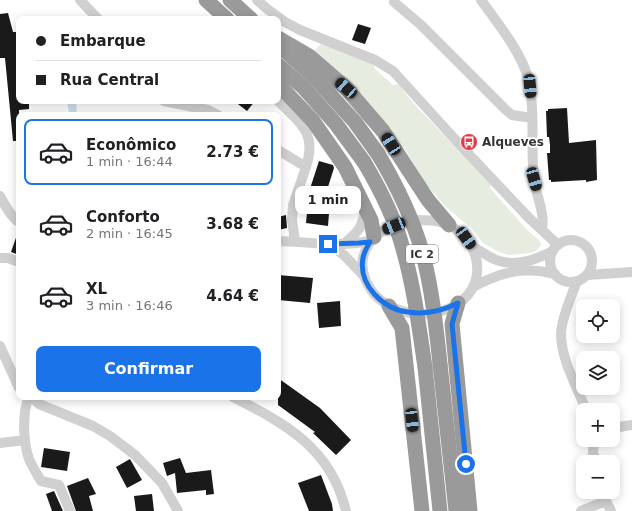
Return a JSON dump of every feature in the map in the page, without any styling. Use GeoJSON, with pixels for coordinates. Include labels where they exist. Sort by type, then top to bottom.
{"type":"FeatureCollection","features":[{"type":"Feature","properties":{"kind":"highway"},"geometry":{"type":"LineString","coordinates":[[206,0],[224,16]]}},
{"type":"Feature","properties":{"kind":"highway"},"geometry":{"type":"LineString","coordinates":[[230,0],[248,16]]}},
{"type":"Feature","properties":{"kind":"highway"},"geometry":{"type":"LineString","coordinates":[[281,40],[310,56],[346,88],[383,132],[428,200],[449,225]]}},
{"type":"Feature","properties":{"kind":"highway","name":"IC 2"},"geometry":{"type":"LineString","coordinates":[[281,47],[313,76],[355,122],[378,154],[403,202],[422,251],[430,287],[456,511]]}},
{"type":"Feature","properties":{"kind":"highway","name":"IC 2"},"geometry":{"type":"LineString","coordinates":[[281,68],[303,87],[336,124],[364,162],[380,188],[392,215],[403,247],[412,282],[425,367],[440,511]]}},
{"type":"Feature","properties":{"kind":"highway"},"geometry":{"type":"LineString","coordinates":[[281,87],[313,121],[345,167],[371,220],[372,240]]}},
{"type":"Feature","properties":{"kind":"highway"},"geometry":{"type":"LineString","coordinates":[[458,303],[452,324],[470,511]]}},
{"type":"Feature","properties":{"kind":"highway"},"geometry":{"type":"LineString","coordinates":[[389,306],[402,328],[422,511]]}},
{"type":"Feature","properties":{"kind":"street"},"geometry":{"type":"LineString","coordinates":[[80,0],[95,16]]}},
{"type":"Feature","properties":{"kind":"street"},"geometry":{"type":"LineString","coordinates":[[257,0],[276,16]]}},
{"type":"Feature","properties":{"kind":"street"},"geometry":{"type":"LineString","coordinates":[[481,0],[513,46],[530,86],[534,179],[544,220],[542,229]]}},
{"type":"Feature","properties":{"kind":"street"},"geometry":{"type":"LineString","coordinates":[[394,2],[421,25],[506,110],[512,115],[532,118]]}},
{"type":"Feature","properties":{"kind":"street"},"geometry":{"type":"LineString","coordinates":[[281,19],[300,30],[375,60],[393,71],[462,148],[529,218],[542,229],[556,248]]}},
{"type":"Feature","properties":{"kind":"street"},"geometry":{"type":"LineString","coordinates":[[179,104],[212,112]]}},
{"type":"Feature","properties":{"kind":"street"},"geometry":{"type":"LineString","coordinates":[[281,104],[307,132],[310,142],[310,154],[293,205],[292,220],[295,242]]}},
{"type":"Feature","properties":{"kind":"street"},"geometry":{"type":"LineString","coordinates":[[281,152],[306,167]]}},
{"type":"Feature","properties":{"kind":"street"},"geometry":{"type":"LineString","coordinates":[[0,196],[5,207],[16,220]]}},
{"type":"Feature","properties":{"kind":"street"},"geometry":{"type":"LineString","coordinates":[[344,244],[353,236],[363,222],[365,206]]}},
{"type":"Feature","properties":{"kind":"street"},"geometry":{"type":"LineString","coordinates":[[328,244],[344,255],[363,275],[374,294],[389,306],[406,312],[425,313],[445,310],[458,303],[473,287],[478,266],[477,258],[472,246],[466,238],[449,225],[431,220],[410,221],[386,229],[372,240],[365,250],[363,258],[363,275]]}},
{"type":"Feature","properties":{"kind":"street"},"geometry":{"type":"LineString","coordinates":[[281,241],[344,244],[372,240]]}},
{"type":"Feature","properties":{"kind":"street"},"geometry":{"type":"LineString","coordinates":[[472,246],[494,259],[512,262],[527,261],[538,258],[570,240],[582,243],[587,247],[592,258],[592,265],[587,274],[578,281],[568,302],[561,333],[564,355],[583,403]]}},
{"type":"Feature","properties":{"kind":"street"},"geometry":{"type":"LineString","coordinates":[[555,274],[551,263],[556,248]]}},
{"type":"Feature","properties":{"kind":"street"},"geometry":{"type":"LineString","coordinates":[[0,258],[8,258],[16,261]]}},
{"type":"Feature","properties":{"kind":"street"},"geometry":{"type":"LineString","coordinates":[[592,265],[607,273]]}},
{"type":"Feature","properties":{"kind":"street"},"geometry":{"type":"LineString","coordinates":[[473,287],[493,277],[507,273],[533,270],[555,274],[565,281],[578,281]]}},
{"type":"Feature","properties":{"kind":"street"},"geometry":{"type":"LineString","coordinates":[[587,274],[632,272]]}},
{"type":"Feature","properties":{"kind":"street"},"geometry":{"type":"LineString","coordinates":[[565,281],[568,302]]}},
{"type":"Feature","properties":{"kind":"street"},"geometry":{"type":"LineString","coordinates":[[0,346],[16,381]]}},
{"type":"Feature","properties":{"kind":"street"},"geometry":{"type":"LineString","coordinates":[[28,400],[25,407],[25,440],[29,459],[41,481],[59,485],[70,511]]}},
{"type":"Feature","properties":{"kind":"street"},"geometry":{"type":"LineString","coordinates":[[34,400],[39,404],[93,426],[110,436],[135,455],[162,483],[178,511]]}},
{"type":"Feature","properties":{"kind":"street"},"geometry":{"type":"LineString","coordinates":[[239,400],[273,417],[298,434],[316,452],[331,474],[341,494],[346,511]]}},
{"type":"Feature","properties":{"kind":"street"},"geometry":{"type":"LineString","coordinates":[[620,427],[632,425]]}},
{"type":"Feature","properties":{"kind":"street"},"geometry":{"type":"LineString","coordinates":[[0,443],[25,440]]}},
{"type":"Feature","properties":{"kind":"street"},"geometry":{"type":"LineString","coordinates":[[581,511],[600,499]]}},
{"type":"Feature","properties":{"kind":"street"},"geometry":{"type":"LineString","coordinates":[[606,499],[611,511]]}},
{"type":"Feature","properties":{"kind":"shaded area"},"geometry":{"type":"Polygon","coordinates":[[[321,44],[346,52],[374,65],[375,69],[393,85],[398,84],[413,103],[491,184],[490,188],[527,230],[539,240],[541,245],[536,251],[509,255],[499,252],[483,243],[471,228],[445,206],[426,184],[405,149],[388,127],[314,51],[321,44]]]}},
{"type":"Feature","properties":{"kind":"water"},"geometry":{"type":"Polygon","coordinates":[[[68,104],[76,104],[77,112],[69,112],[68,104]]]}},
{"type":"Feature","properties":{"kind":"building"},"geometry":{"type":"Polygon","coordinates":[[[8,13],[13,32],[16,32],[16,104],[29,104],[29,109],[19,110],[19,112],[16,112],[16,141],[13,141],[5,58],[0,58],[0,14],[8,13]]]}},
{"type":"Feature","properties":{"kind":"building"},"geometry":{"type":"Polygon","coordinates":[[[358,24],[371,28],[365,44],[352,40],[358,24]]]}},
{"type":"Feature","properties":{"kind":"building"},"geometry":{"type":"Polygon","coordinates":[[[238,104],[253,104],[247,111],[238,104]]]}},
{"type":"Feature","properties":{"kind":"building"},"geometry":{"type":"Polygon","coordinates":[[[567,108],[569,143],[596,140],[597,180],[586,182],[586,180],[551,182],[551,180],[549,180],[547,153],[550,153],[550,145],[549,137],[547,137],[546,111],[548,111],[548,109],[567,108]]]}},
{"type":"Feature","properties":{"kind":"building"},"geometry":{"type":"Polygon","coordinates":[[[319,161],[333,165],[334,168],[320,212],[329,213],[328,226],[306,223],[308,202],[306,201],[319,161]]]}},
{"type":"Feature","properties":{"kind":"building"},"geometry":{"type":"Polygon","coordinates":[[[286,215],[287,228],[281,229],[281,216],[286,215]]]}},
{"type":"Feature","properties":{"kind":"building"},"geometry":{"type":"Polygon","coordinates":[[[16,238],[16,254],[11,252],[16,238]]]}},
{"type":"Feature","properties":{"kind":"building"},"geometry":{"type":"Polygon","coordinates":[[[281,275],[313,278],[310,303],[281,300],[281,275]]]}},
{"type":"Feature","properties":{"kind":"building"},"geometry":{"type":"Polygon","coordinates":[[[340,301],[341,326],[319,328],[317,303],[340,301]]]}},
{"type":"Feature","properties":{"kind":"building"},"geometry":{"type":"Polygon","coordinates":[[[281,380],[320,408],[351,440],[336,455],[313,433],[315,432],[278,405],[278,400],[281,400],[281,380]]]}},
{"type":"Feature","properties":{"kind":"building"},"geometry":{"type":"Polygon","coordinates":[[[44,448],[70,452],[67,471],[41,467],[44,448]]]}},
{"type":"Feature","properties":{"kind":"building"},"geometry":{"type":"Polygon","coordinates":[[[180,458],[186,473],[211,470],[214,494],[206,495],[206,490],[177,493],[175,473],[167,476],[163,463],[180,458]]]}},
{"type":"Feature","properties":{"kind":"building"},"geometry":{"type":"Polygon","coordinates":[[[130,459],[142,480],[127,488],[116,467],[130,459]]]}},
{"type":"Feature","properties":{"kind":"building"},"geometry":{"type":"Polygon","coordinates":[[[321,475],[332,504],[333,511],[309,511],[298,483],[321,475]]]}},
{"type":"Feature","properties":{"kind":"building"},"geometry":{"type":"Polygon","coordinates":[[[88,478],[96,494],[89,496],[93,511],[76,511],[67,486],[88,478]]]}},
{"type":"Feature","properties":{"kind":"building"},"geometry":{"type":"Polygon","coordinates":[[[54,491],[63,511],[52,511],[46,494],[54,491]]]}},
{"type":"Feature","properties":{"kind":"building"},"geometry":{"type":"Polygon","coordinates":[[[152,494],[154,511],[136,511],[134,496],[152,494]]]}},
{"type":"Feature","properties":{"kind":"place","name":"Alqueves"},"geometry":{"type":"Point","coordinates":[469,142]}},
{"type":"Feature","properties":{"kind":"route"},"geometry":{"type":"LineString","coordinates":[[328,244],[370,242],[365,250],[363,258],[363,275],[374,294],[389,306],[406,312],[425,313],[445,310],[458,303],[452,324],[466,464]]}}]}
